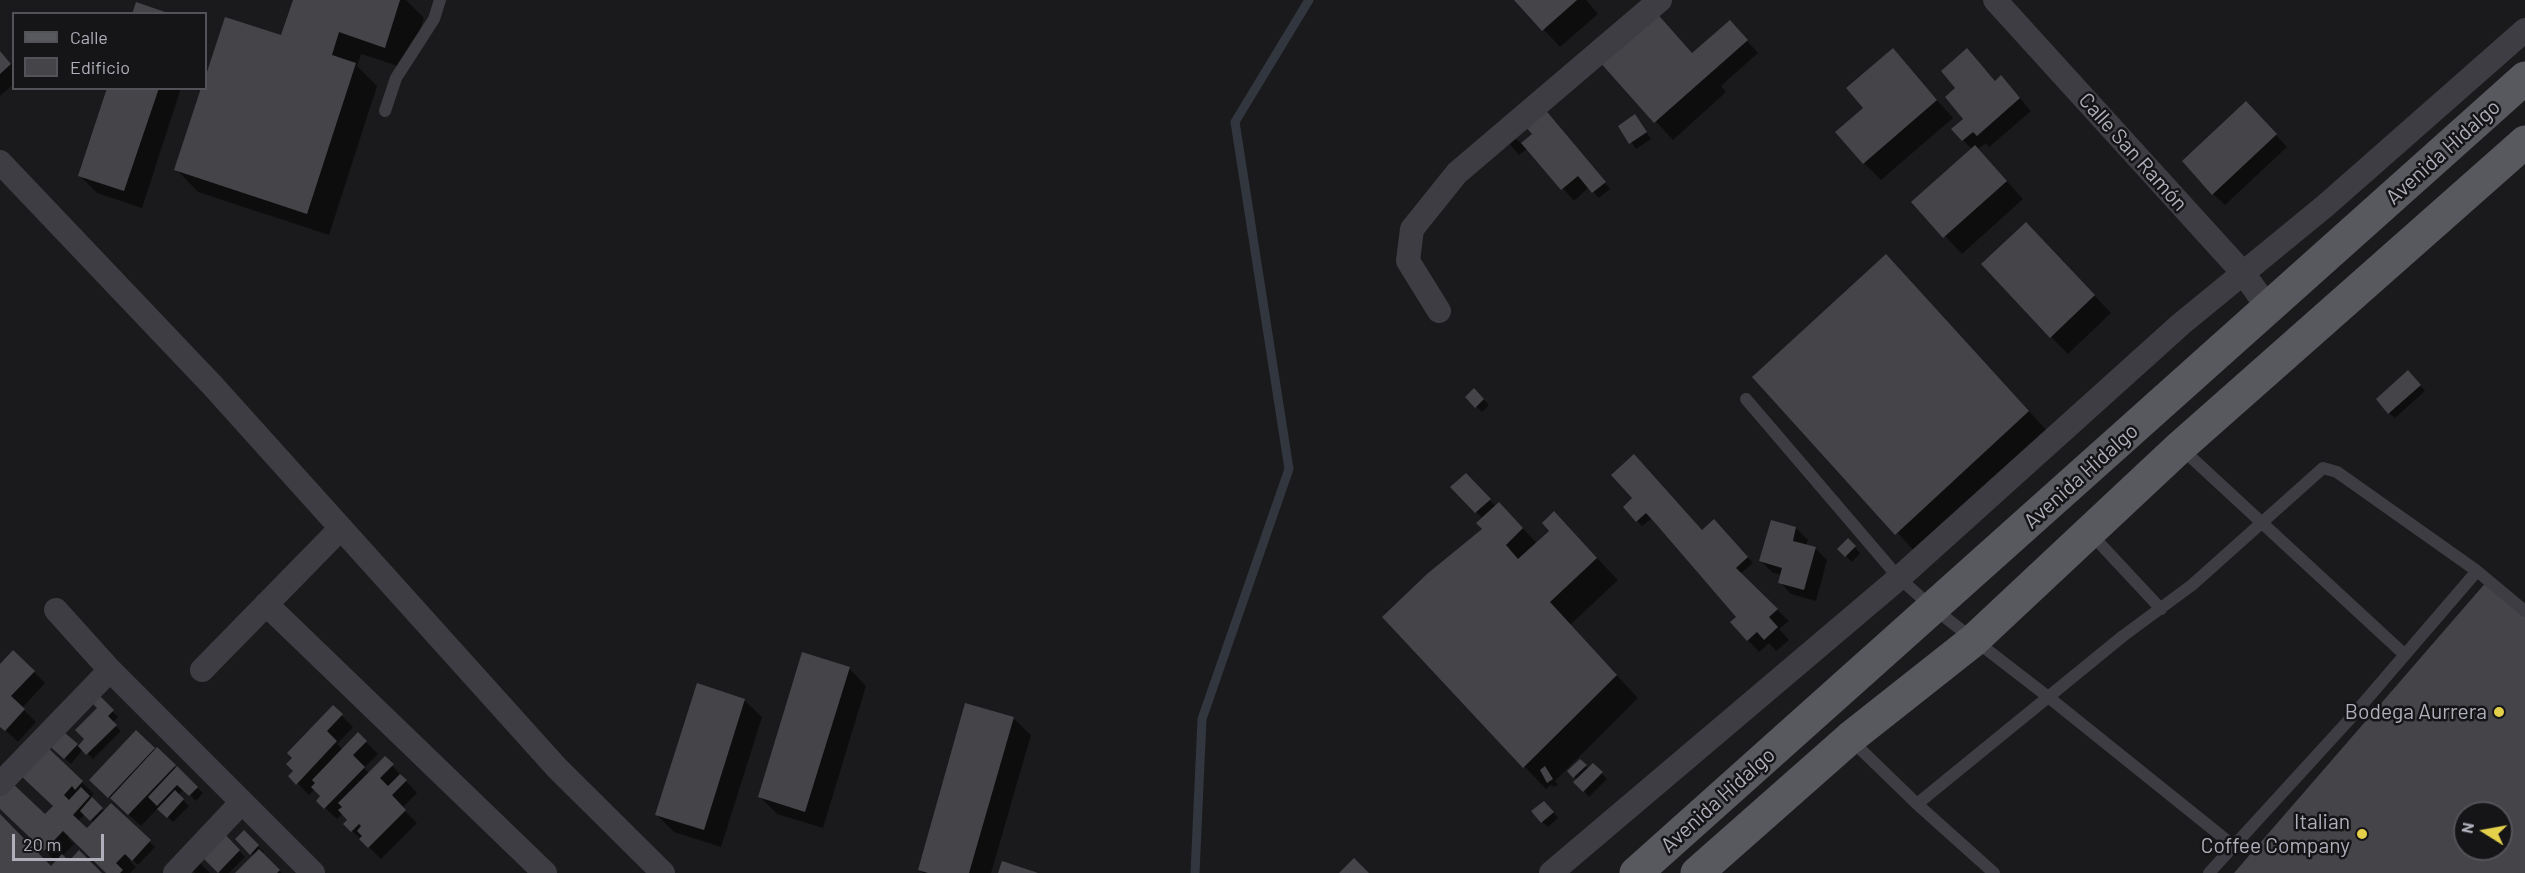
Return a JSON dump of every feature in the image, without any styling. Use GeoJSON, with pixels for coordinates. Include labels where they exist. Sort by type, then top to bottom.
{"type":"FeatureCollection","features":[{"type":"Feature","properties":{"kind":"main road","name":"Avenida Hidalgo"},"geometry":{"type":"LineString","coordinates":[[1636,873],[2525,78]]}},
{"type":"Feature","properties":{"kind":"main road","name":"Avenida Hidalgo"},"geometry":{"type":"LineString","coordinates":[[1697,873],[1850,738],[1974,640],[2180,447],[2525,142]]}},
{"type":"Feature","properties":{"kind":"street"},"geometry":{"type":"LineString","coordinates":[[1439,311],[1408,261],[1412,230],[1457,173],[1660,0]]}},
{"type":"Feature","properties":{"kind":"street","name":"Calle San Ramón"},"geometry":{"type":"LineString","coordinates":[[1995,0],[2244,274],[2268,308]]}},
{"type":"Feature","properties":{"kind":"street"},"geometry":{"type":"LineString","coordinates":[[1551,873],[1899,578],[2181,324],[2325,206],[2525,30]]}},
{"type":"Feature","properties":{"kind":"street"},"geometry":{"type":"LineString","coordinates":[[0,162],[213,386],[557,768],[663,873]]}},
{"type":"Feature","properties":{"kind":"street"},"geometry":{"type":"LineString","coordinates":[[202,670],[340,529]]}},
{"type":"Feature","properties":{"kind":"street"},"geometry":{"type":"LineString","coordinates":[[266,604],[545,873]]}},
{"type":"Feature","properties":{"kind":"street"},"geometry":{"type":"LineString","coordinates":[[56,610],[110,670],[313,873]]}},
{"type":"Feature","properties":{"kind":"street"},"geometry":{"type":"LineString","coordinates":[[0,784],[110,670]]}},
{"type":"Feature","properties":{"kind":"street"},"geometry":{"type":"LineString","coordinates":[[175,873],[241,803]]}},
{"type":"Feature","properties":{"kind":"lane"},"geometry":{"type":"LineString","coordinates":[[385,111],[396,78],[434,19],[440,0]]}},
{"type":"Feature","properties":{"kind":"lane"},"geometry":{"type":"LineString","coordinates":[[1746,399],[1899,578],[1933,608],[2235,847]]}},
{"type":"Feature","properties":{"kind":"lane"},"geometry":{"type":"LineString","coordinates":[[2180,447],[2405,655]]}},
{"type":"Feature","properties":{"kind":"lane"},"geometry":{"type":"LineString","coordinates":[[1917,804],[2047,696],[2192,585],[2323,468],[2337,472],[2477,572],[2525,611]]}},
{"type":"Feature","properties":{"kind":"lane"},"geometry":{"type":"LineString","coordinates":[[2088,531],[2161,609]]}},
{"type":"Feature","properties":{"kind":"lane"},"geometry":{"type":"LineString","coordinates":[[2209,873],[2235,847],[2477,572]]}},
{"type":"Feature","properties":{"kind":"lane"},"geometry":{"type":"LineString","coordinates":[[1850,738],[1917,804],[1994,873]]}},
{"type":"Feature","properties":{"kind":"building"},"geometry":{"type":"Polygon","coordinates":[[[293,0],[400,0],[385,48],[339,32],[332,55],[356,63],[307,214],[174,170],[200,90],[207,90],[207,72],[225,17],[281,35],[293,0]]]}},
{"type":"Feature","properties":{"kind":"building"},"geometry":{"type":"Polygon","coordinates":[[[1514,0],[1577,0],[1542,31],[1514,0]]]}},
{"type":"Feature","properties":{"kind":"building"},"geometry":{"type":"Polygon","coordinates":[[[136,2],[165,12],[133,12],[136,2]]]}},
{"type":"Feature","properties":{"kind":"building"},"geometry":{"type":"Polygon","coordinates":[[[1654,10],[1692,53],[1730,20],[1748,40],[1654,123],[1598,60],[1654,10]]]}},
{"type":"Feature","properties":{"kind":"building"},"geometry":{"type":"Polygon","coordinates":[[[1893,48],[1937,100],[1863,164],[1835,132],[1863,108],[1846,88],[1893,48]]]}},
{"type":"Feature","properties":{"kind":"building"},"geometry":{"type":"Polygon","coordinates":[[[1967,48],[1995,81],[2001,75],[2020,98],[1977,136],[1973,132],[1962,141],[1951,129],[1963,119],[1945,97],[1955,88],[1941,71],[1967,48]]]}},
{"type":"Feature","properties":{"kind":"building"},"geometry":{"type":"Polygon","coordinates":[[[0,51],[11,64],[0,74],[0,51]]]}},
{"type":"Feature","properties":{"kind":"building"},"geometry":{"type":"Polygon","coordinates":[[[106,90],[158,90],[124,191],[78,176],[106,90]]]}},
{"type":"Feature","properties":{"kind":"building"},"geometry":{"type":"Polygon","coordinates":[[[2246,101],[2277,134],[2212,195],[2182,161],[2246,101]]]}},
{"type":"Feature","properties":{"kind":"building"},"geometry":{"type":"Polygon","coordinates":[[[1543,107],[1606,182],[1592,193],[1578,176],[1561,190],[1521,143],[1532,134],[1523,124],[1543,107]]]}},
{"type":"Feature","properties":{"kind":"building"},"geometry":{"type":"Polygon","coordinates":[[[1635,114],[1647,132],[1629,144],[1618,126],[1635,114]]]}},
{"type":"Feature","properties":{"kind":"building"},"geometry":{"type":"Polygon","coordinates":[[[1975,145],[2007,181],[1943,238],[1911,202],[1975,145]]]}},
{"type":"Feature","properties":{"kind":"building"},"geometry":{"type":"Polygon","coordinates":[[[2026,222],[2095,295],[2050,338],[1981,264],[2026,222]]]}},
{"type":"Feature","properties":{"kind":"building"},"geometry":{"type":"Polygon","coordinates":[[[1886,254],[2029,411],[1895,535],[1752,377],[1886,254]]]}},
{"type":"Feature","properties":{"kind":"building"},"geometry":{"type":"Polygon","coordinates":[[[2408,370],[2421,385],[2388,414],[2376,399],[2408,370]]]}},
{"type":"Feature","properties":{"kind":"building"},"geometry":{"type":"Polygon","coordinates":[[[1474,388],[1484,399],[1475,408],[1465,397],[1474,388]]]}},
{"type":"Feature","properties":{"kind":"building"},"geometry":{"type":"Polygon","coordinates":[[[1634,454],[1702,530],[1714,519],[1748,557],[1736,568],[1778,609],[1769,617],[1778,627],[1764,640],[1757,632],[1747,641],[1730,622],[1736,617],[1646,513],[1636,522],[1623,507],[1632,498],[1611,475],[1634,454]]]}},
{"type":"Feature","properties":{"kind":"building"},"geometry":{"type":"Polygon","coordinates":[[[1466,473],[1491,499],[1475,513],[1450,487],[1466,473]]]}},
{"type":"Feature","properties":{"kind":"building"},"geometry":{"type":"Polygon","coordinates":[[[1499,502],[1523,528],[1506,545],[1518,559],[1549,531],[1542,523],[1554,511],[1597,558],[1550,602],[1617,675],[1523,768],[1382,617],[1427,574],[1482,529],[1476,523],[1499,502]]]}},
{"type":"Feature","properties":{"kind":"building"},"geometry":{"type":"Polygon","coordinates":[[[1771,520],[1796,527],[1793,541],[1816,547],[1804,590],[1778,583],[1782,568],[1759,561],[1771,520]]]}},
{"type":"Feature","properties":{"kind":"building"},"geometry":{"type":"Polygon","coordinates":[[[1848,538],[1856,546],[1845,557],[1837,549],[1848,538]]]}},
{"type":"Feature","properties":{"kind":"building"},"geometry":{"type":"Polygon","coordinates":[[[2488,580],[2525,611],[2525,873],[2234,873],[2488,580]]]}},
{"type":"Feature","properties":{"kind":"building"},"geometry":{"type":"Polygon","coordinates":[[[13,650],[35,671],[11,696],[25,709],[5,731],[0,727],[0,664],[13,650]]]}},
{"type":"Feature","properties":{"kind":"building"},"geometry":{"type":"Polygon","coordinates":[[[802,652],[850,667],[805,812],[758,797],[802,652]]]}},
{"type":"Feature","properties":{"kind":"building"},"geometry":{"type":"Polygon","coordinates":[[[697,683],[745,699],[704,830],[655,815],[697,683]]]}},
{"type":"Feature","properties":{"kind":"building"},"geometry":{"type":"Polygon","coordinates":[[[95,691],[114,710],[108,716],[117,725],[86,755],[78,746],[84,739],[75,730],[97,708],[87,698],[95,691]]]}},
{"type":"Feature","properties":{"kind":"building"},"geometry":{"type":"Polygon","coordinates":[[[965,703],[1014,717],[969,873],[928,873],[918,870],[965,703]]]}},
{"type":"Feature","properties":{"kind":"building"},"geometry":{"type":"Polygon","coordinates":[[[333,705],[343,714],[327,731],[337,741],[296,785],[288,776],[293,771],[286,764],[292,758],[287,753],[333,705]]]}},
{"type":"Feature","properties":{"kind":"building"},"geometry":{"type":"Polygon","coordinates":[[[58,727],[78,744],[64,759],[45,742],[58,727]]]}},
{"type":"Feature","properties":{"kind":"building"},"geometry":{"type":"Polygon","coordinates":[[[136,730],[155,748],[108,798],[89,780],[136,730]]]}},
{"type":"Feature","properties":{"kind":"building"},"geometry":{"type":"Polygon","coordinates":[[[358,732],[367,741],[353,755],[365,767],[324,809],[316,801],[320,796],[311,787],[315,783],[312,780],[358,732]]]}},
{"type":"Feature","properties":{"kind":"building"},"geometry":{"type":"Polygon","coordinates":[[[44,744],[83,781],[75,790],[72,786],[64,795],[69,800],[81,787],[90,796],[73,815],[87,828],[111,803],[151,840],[132,861],[125,854],[116,863],[123,870],[120,873],[106,873],[63,831],[44,851],[0,809],[0,794],[11,782],[45,814],[53,806],[20,775],[44,744]]]}},
{"type":"Feature","properties":{"kind":"building"},"geometry":{"type":"Polygon","coordinates":[[[157,747],[176,765],[128,815],[110,798],[157,747]]]}},
{"type":"Feature","properties":{"kind":"building"},"geometry":{"type":"Polygon","coordinates":[[[385,756],[394,764],[380,778],[388,786],[400,774],[407,780],[392,795],[406,810],[368,848],[359,839],[362,836],[357,831],[361,826],[359,824],[351,832],[343,824],[347,820],[338,810],[342,807],[338,803],[385,756]]]}},
{"type":"Feature","properties":{"kind":"building"},"geometry":{"type":"Polygon","coordinates":[[[1580,759],[1587,765],[1573,778],[1567,771],[1580,759]]]}},
{"type":"Feature","properties":{"kind":"building"},"geometry":{"type":"Polygon","coordinates":[[[1593,763],[1603,772],[1583,792],[1573,782],[1593,763]]]}},
{"type":"Feature","properties":{"kind":"building"},"geometry":{"type":"Polygon","coordinates":[[[177,766],[198,787],[189,796],[177,785],[157,806],[148,797],[177,766]]]}},
{"type":"Feature","properties":{"kind":"building"},"geometry":{"type":"Polygon","coordinates":[[[1545,766],[1553,779],[1547,783],[1540,770],[1545,766]]]}},
{"type":"Feature","properties":{"kind":"building"},"geometry":{"type":"Polygon","coordinates":[[[175,790],[184,799],[167,818],[157,809],[175,790]]]}},
{"type":"Feature","properties":{"kind":"building"},"geometry":{"type":"Polygon","coordinates":[[[92,797],[103,808],[90,821],[80,811],[92,797]]]}},
{"type":"Feature","properties":{"kind":"building"},"geometry":{"type":"Polygon","coordinates":[[[1544,801],[1554,812],[1541,823],[1531,811],[1544,801]]]}},
{"type":"Feature","properties":{"kind":"building"},"geometry":{"type":"Polygon","coordinates":[[[0,814],[51,866],[62,854],[69,861],[79,850],[102,873],[0,873],[0,814]]]}},
{"type":"Feature","properties":{"kind":"building"},"geometry":{"type":"Polygon","coordinates":[[[221,830],[240,850],[218,873],[198,853],[221,830]]]}},
{"type":"Feature","properties":{"kind":"building"},"geometry":{"type":"Polygon","coordinates":[[[244,830],[259,845],[250,855],[235,839],[244,830]]]}},
{"type":"Feature","properties":{"kind":"building"},"geometry":{"type":"Polygon","coordinates":[[[259,849],[280,870],[277,873],[235,873],[259,849]]]}},
{"type":"Feature","properties":{"kind":"building"},"geometry":{"type":"Polygon","coordinates":[[[1354,858],[1369,873],[1339,873],[1354,858]]]}},
{"type":"Feature","properties":{"kind":"building"},"geometry":{"type":"Polygon","coordinates":[[[1002,861],[1038,873],[998,873],[1002,861]]]}},
{"type":"Feature","properties":{"kind":"waterway"},"geometry":{"type":"LineString","coordinates":[[1195,873],[1202,719],[1289,469],[1235,122],[1309,0]]}},
{"type":"Feature","properties":{"kind":"place","name":"Bodega Aurrera"},"geometry":{"type":"Point","coordinates":[2499,712]}},
{"type":"Feature","properties":{"kind":"place","name":"Italian Coffee Company"},"geometry":{"type":"Point","coordinates":[2362,834]}}]}
